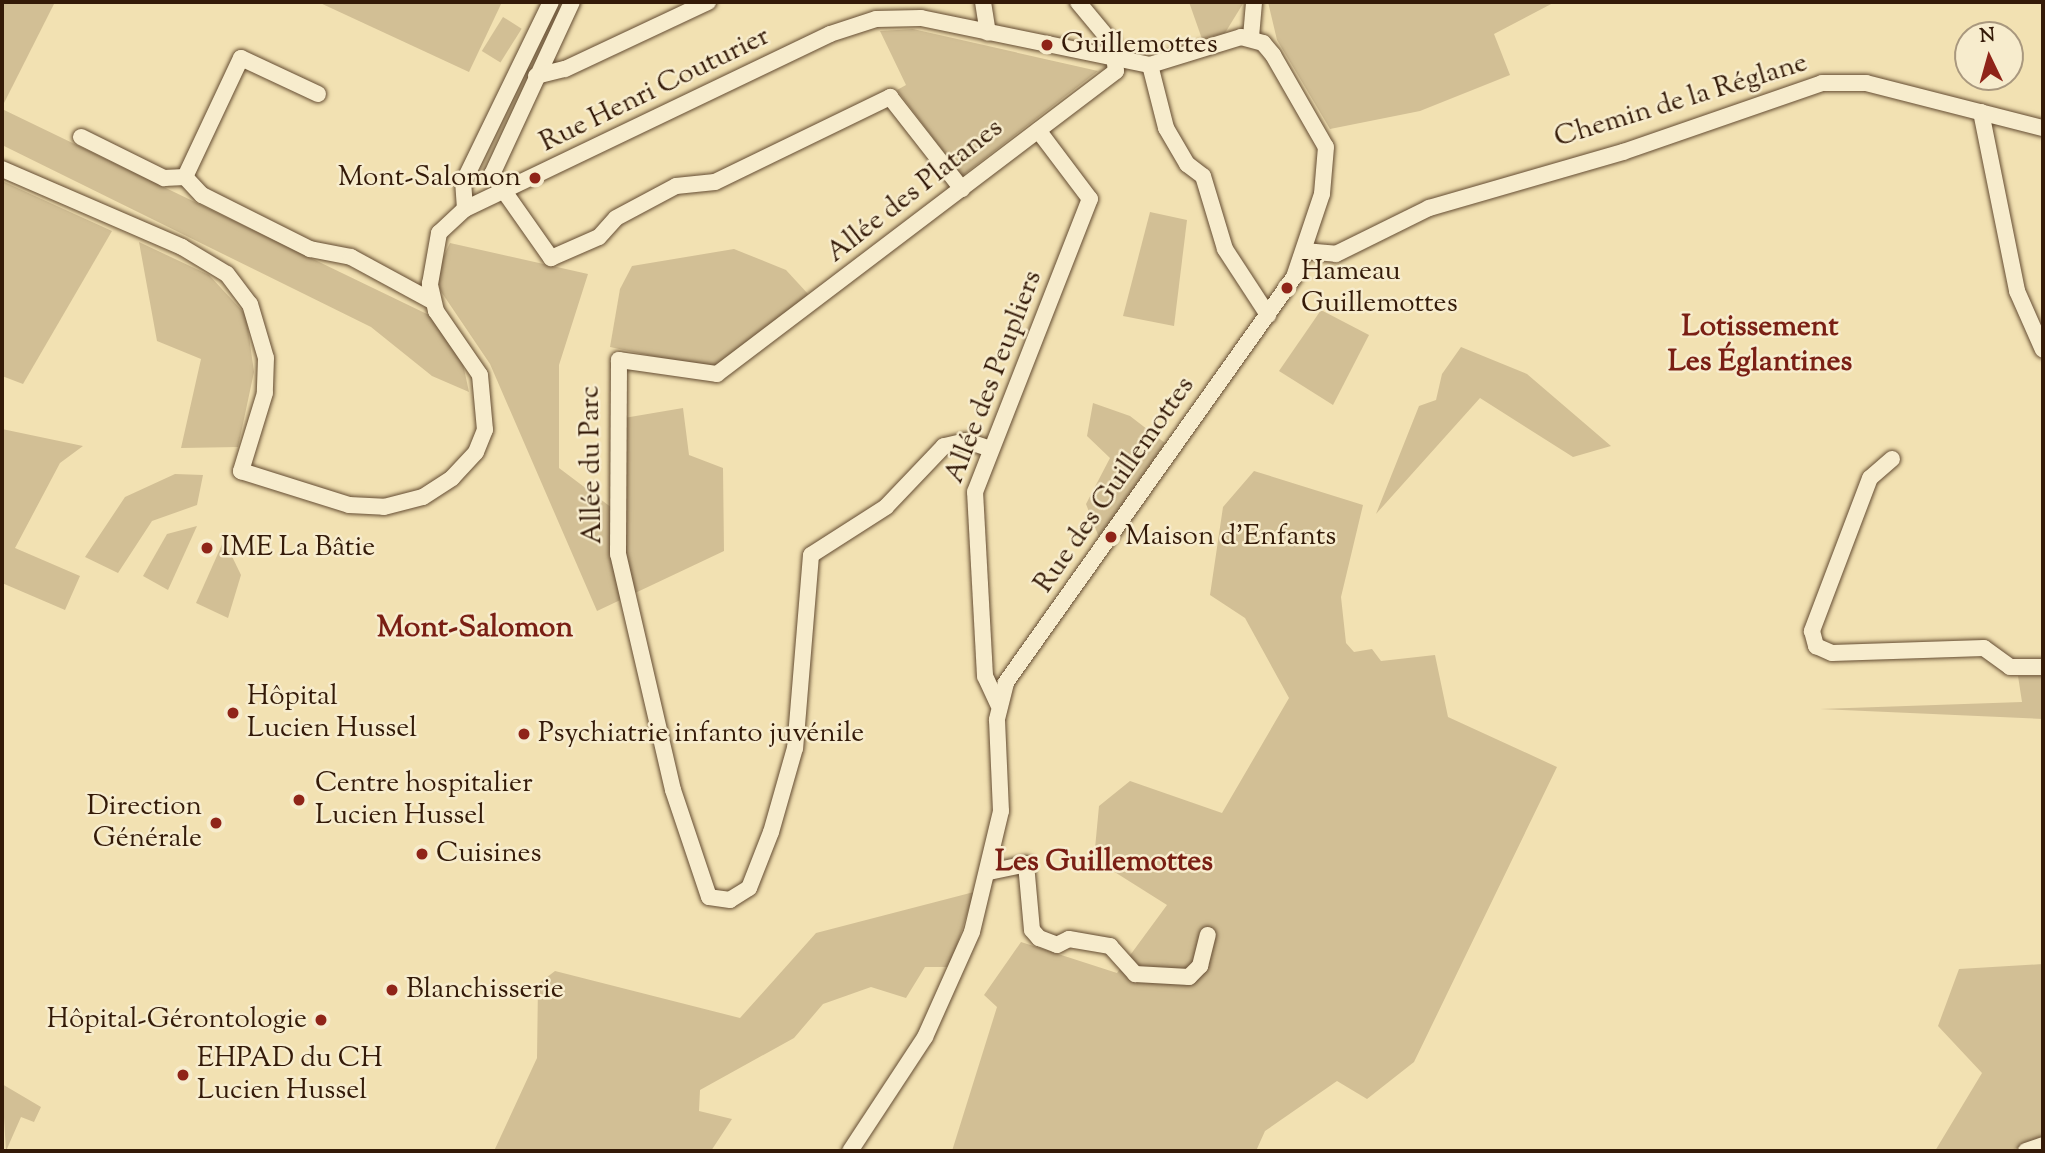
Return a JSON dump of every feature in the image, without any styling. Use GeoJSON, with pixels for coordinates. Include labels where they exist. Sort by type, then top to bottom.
{"type":"FeatureCollection","features":[{"type":"Feature","properties":{"kind":"street"},"geometry":{"type":"LineString","coordinates":[[432,301],[436,240],[465,209],[463,183],[551,2]]}},
{"type":"Feature","properties":{"kind":"street"},"geometry":{"type":"LineString","coordinates":[[572,2],[492,169],[504,192],[514,199],[541,251],[557,258],[676,186],[715,181],[890,97],[962,189]]}},
{"type":"Feature","properties":{"kind":"street"},"geometry":{"type":"LineString","coordinates":[[537,76],[565,69],[708,2]]}},
{"type":"Feature","properties":{"kind":"street"},"geometry":{"type":"LineString","coordinates":[[983,2],[988,33]]}},
{"type":"Feature","properties":{"kind":"street"},"geometry":{"type":"LineString","coordinates":[[1079,2],[1112,43],[1117,61]]}},
{"type":"Feature","properties":{"kind":"street"},"geometry":{"type":"LineString","coordinates":[[1254,2],[1251,37],[1150,65],[1166,128],[1187,164],[1203,176],[1225,249],[1268,315]]}},
{"type":"Feature","properties":{"kind":"street","name":"Rue Henri Couturier"},"geometry":{"type":"LineString","coordinates":[[465,209],[853,25],[896,17],[988,33],[1117,61],[1150,65]]}},
{"type":"Feature","properties":{"kind":"street","name":"Rue des Guillemottes"},"geometry":{"type":"LineString","coordinates":[[850,1151],[880,1115],[948,994],[989,872],[1001,811],[998,704],[1015,670],[1268,315],[1304,251],[1322,194],[1326,147],[1273,55],[1251,37]]}},
{"type":"Feature","properties":{"kind":"street"},"geometry":{"type":"LineString","coordinates":[[185,177],[241,58],[318,94]]}},
{"type":"Feature","properties":{"kind":"street","name":"Allée des Platanes"},"geometry":{"type":"LineString","coordinates":[[740,359],[1116,71],[1117,61]]}},
{"type":"Feature","properties":{"kind":"street","name":"Chemin de la Réglane"},"geometry":{"type":"LineString","coordinates":[[1304,251],[1336,254],[1429,208],[1623,152],[1822,83],[1866,83],[2043,128]]}},
{"type":"Feature","properties":{"kind":"street"},"geometry":{"type":"LineString","coordinates":[[1981,112],[2017,291],[2043,350]]}},
{"type":"Feature","properties":{"kind":"street","name":"Allée des Peupliers"},"geometry":{"type":"LineString","coordinates":[[998,704],[985,676],[973,525],[975,492],[1090,199],[1038,130]]}},
{"type":"Feature","properties":{"kind":"street"},"geometry":{"type":"LineString","coordinates":[[2,169],[182,247],[239,288],[260,329],[266,372],[241,471],[370,507],[423,497],[452,478],[482,442],[487,404],[476,366],[432,301],[351,257],[310,249],[202,195],[185,177],[164,178],[81,137]]}},
{"type":"Feature","properties":{"kind":"street","name":"Allée du Parc"},"geometry":{"type":"LineString","coordinates":[[740,359],[717,374],[620,359],[615,521],[632,611],[698,877],[709,897],[730,900],[757,873],[791,764],[811,555],[886,507],[944,446],[966,441],[991,449]]}},
{"type":"Feature","properties":{"kind":"street"},"geometry":{"type":"LineString","coordinates":[[1892,459],[1870,478],[1812,632],[1816,646],[1832,653],[1984,648],[2010,667],[2043,667]]}},
{"type":"Feature","properties":{"kind":"street"},"geometry":{"type":"LineString","coordinates":[[989,872],[1026,864],[1032,930],[1039,937],[1057,945],[1069,939],[1110,947],[1135,974],[1189,977],[1200,966],[1208,935]]}},
{"type":"Feature","properties":{"kind":"street"},"geometry":{"type":"LineString","coordinates":[[2026,1151],[2043,1145]]}},
{"type":"Feature","properties":{"kind":"shaded area"},"geometry":{"type":"Polygon","coordinates":[[[2,2],[55,2],[2,107],[2,2]]]}},
{"type":"Feature","properties":{"kind":"shaded area"},"geometry":{"type":"Polygon","coordinates":[[[318,2],[502,2],[469,72],[318,2]]]}},
{"type":"Feature","properties":{"kind":"shaded area"},"geometry":{"type":"Polygon","coordinates":[[[1189,2],[1244,2],[1225,33],[1202,39],[1189,2]]]}},
{"type":"Feature","properties":{"kind":"shaded area"},"geometry":{"type":"Polygon","coordinates":[[[1268,2],[1555,2],[1494,34],[1510,75],[1420,111],[1330,129],[1277,40],[1268,2]]]}},
{"type":"Feature","properties":{"kind":"shaded area"},"geometry":{"type":"Polygon","coordinates":[[[503,17],[522,29],[500,63],[482,51],[503,17]]]}},
{"type":"Feature","properties":{"kind":"shaded area"},"geometry":{"type":"Polygon","coordinates":[[[913,29],[1098,71],[962,176],[897,90],[906,85],[880,31],[913,29]]]}},
{"type":"Feature","properties":{"kind":"shaded area"},"geometry":{"type":"Polygon","coordinates":[[[2,109],[429,315],[463,364],[469,392],[432,376],[371,327],[2,145],[2,109]]]}},
{"type":"Feature","properties":{"kind":"shaded area"},"geometry":{"type":"Polygon","coordinates":[[[2,181],[112,231],[23,384],[2,376],[2,181]]]}},
{"type":"Feature","properties":{"kind":"shaded area"},"geometry":{"type":"Polygon","coordinates":[[[1150,212],[1187,220],[1174,326],[1123,316],[1150,212]]]}},
{"type":"Feature","properties":{"kind":"shaded area"},"geometry":{"type":"Polygon","coordinates":[[[139,242],[209,275],[246,315],[254,372],[238,447],[181,448],[201,359],[157,341],[139,242]]]}},
{"type":"Feature","properties":{"kind":"shaded area"},"geometry":{"type":"Polygon","coordinates":[[[450,243],[588,274],[559,365],[559,468],[624,517],[624,418],[683,408],[689,455],[723,468],[724,551],[597,611],[490,364],[440,290],[437,270],[450,243]]]}},
{"type":"Feature","properties":{"kind":"shaded area"},"geometry":{"type":"Polygon","coordinates":[[[734,249],[786,270],[809,295],[713,369],[610,347],[620,289],[632,266],[734,249]]]}},
{"type":"Feature","properties":{"kind":"shaded area"},"geometry":{"type":"Polygon","coordinates":[[[1321,310],[1369,335],[1333,405],[1279,371],[1321,310]]]}},
{"type":"Feature","properties":{"kind":"shaded area"},"geometry":{"type":"Polygon","coordinates":[[[1461,347],[1527,374],[1611,446],[1573,457],[1480,398],[1376,514],[1419,406],[1436,400],[1442,374],[1461,347]]]}},
{"type":"Feature","properties":{"kind":"shaded area"},"geometry":{"type":"Polygon","coordinates":[[[1093,403],[1130,416],[1165,443],[1100,540],[1086,504],[1110,458],[1087,436],[1093,403]]]}},
{"type":"Feature","properties":{"kind":"shaded area"},"geometry":{"type":"Polygon","coordinates":[[[2,429],[83,446],[60,463],[15,548],[80,576],[65,610],[2,583],[2,429]]]}},
{"type":"Feature","properties":{"kind":"shaded area"},"geometry":{"type":"Polygon","coordinates":[[[1254,471],[1363,505],[1341,597],[1346,643],[1354,652],[1372,649],[1381,661],[1435,655],[1448,717],[1557,767],[1414,1062],[1367,1099],[1337,1081],[1265,1131],[1256,1151],[952,1151],[997,1007],[984,995],[1021,942],[1117,973],[1167,905],[1094,859],[1099,806],[1130,781],[1222,813],[1289,698],[1245,618],[1210,595],[1223,507],[1254,471]]]}},
{"type":"Feature","properties":{"kind":"shaded area"},"geometry":{"type":"Polygon","coordinates":[[[175,474],[203,475],[197,505],[152,521],[118,573],[85,557],[125,497],[175,474]]]}},
{"type":"Feature","properties":{"kind":"shaded area"},"geometry":{"type":"Polygon","coordinates":[[[197,526],[168,590],[143,576],[167,534],[197,526]]]}},
{"type":"Feature","properties":{"kind":"shaded area"},"geometry":{"type":"Polygon","coordinates":[[[224,540],[241,575],[228,618],[196,603],[224,540]]]}},
{"type":"Feature","properties":{"kind":"shaded area"},"geometry":{"type":"Polygon","coordinates":[[[2018,676],[2043,676],[2043,719],[1820,709],[2022,702],[2018,676]]]}},
{"type":"Feature","properties":{"kind":"shaded area"},"geometry":{"type":"Polygon","coordinates":[[[974,892],[950,967],[925,967],[906,998],[871,987],[823,1004],[794,1038],[700,1090],[699,1111],[732,1119],[711,1151],[494,1151],[537,1058],[538,984],[555,971],[740,1018],[816,933],[974,892]]]}},
{"type":"Feature","properties":{"kind":"shaded area"},"geometry":{"type":"Polygon","coordinates":[[[2043,964],[2043,1140],[2008,1151],[1935,1151],[1982,1073],[1938,1026],[1959,969],[2043,964]]]}},
{"type":"Feature","properties":{"kind":"shaded area"},"geometry":{"type":"Polygon","coordinates":[[[2,1084],[41,1107],[34,1122],[21,1117],[6,1151],[2,1084]]]}},
{"type":"Feature","properties":{"kind":"place","name":"Guillemottes"},"geometry":{"type":"Point","coordinates":[1047,45]}},
{"type":"Feature","properties":{"kind":"place","name":"Mont-Salomon"},"geometry":{"type":"Point","coordinates":[535,178]}},
{"type":"Feature","properties":{"kind":"place","name":"Hameau Guillemottes"},"geometry":{"type":"Point","coordinates":[1287,288]}},
{"type":"Feature","properties":{"kind":"place","name":"Maison d’Enfants"},"geometry":{"type":"Point","coordinates":[1111,537]}},
{"type":"Feature","properties":{"kind":"place","name":"IME La Bâtie"},"geometry":{"type":"Point","coordinates":[207,548]}},
{"type":"Feature","properties":{"kind":"place","name":"Hôpital Lucien Hussel"},"geometry":{"type":"Point","coordinates":[233,713]}},
{"type":"Feature","properties":{"kind":"place","name":"Psychiatrie infanto juvénile"},"geometry":{"type":"Point","coordinates":[524,734]}},
{"type":"Feature","properties":{"kind":"place","name":"Centre hospitalier Lucien Hussel"},"geometry":{"type":"Point","coordinates":[299,800]}},
{"type":"Feature","properties":{"kind":"place","name":"Direction Générale"},"geometry":{"type":"Point","coordinates":[216,823]}},
{"type":"Feature","properties":{"kind":"place","name":"Cuisines"},"geometry":{"type":"Point","coordinates":[422,854]}},
{"type":"Feature","properties":{"kind":"place","name":"Blanchisserie"},"geometry":{"type":"Point","coordinates":[392,990]}},
{"type":"Feature","properties":{"kind":"place","name":"Hôpital-Gérontologie"},"geometry":{"type":"Point","coordinates":[321,1020]}},
{"type":"Feature","properties":{"kind":"place","name":"EHPAD du CH Lucien Hussel"},"geometry":{"type":"Point","coordinates":[183,1075]}},
{"type":"Feature","properties":{"kind":"district","name":"Lotissement Les Églantines"},"geometry":{"type":"Point","coordinates":[1760,345]}},
{"type":"Feature","properties":{"kind":"district","name":"Mont-Salomon"},"geometry":{"type":"Point","coordinates":[475,629]}},
{"type":"Feature","properties":{"kind":"district","name":"Les Guillemottes"},"geometry":{"type":"Point","coordinates":[1104,863]}}]}
